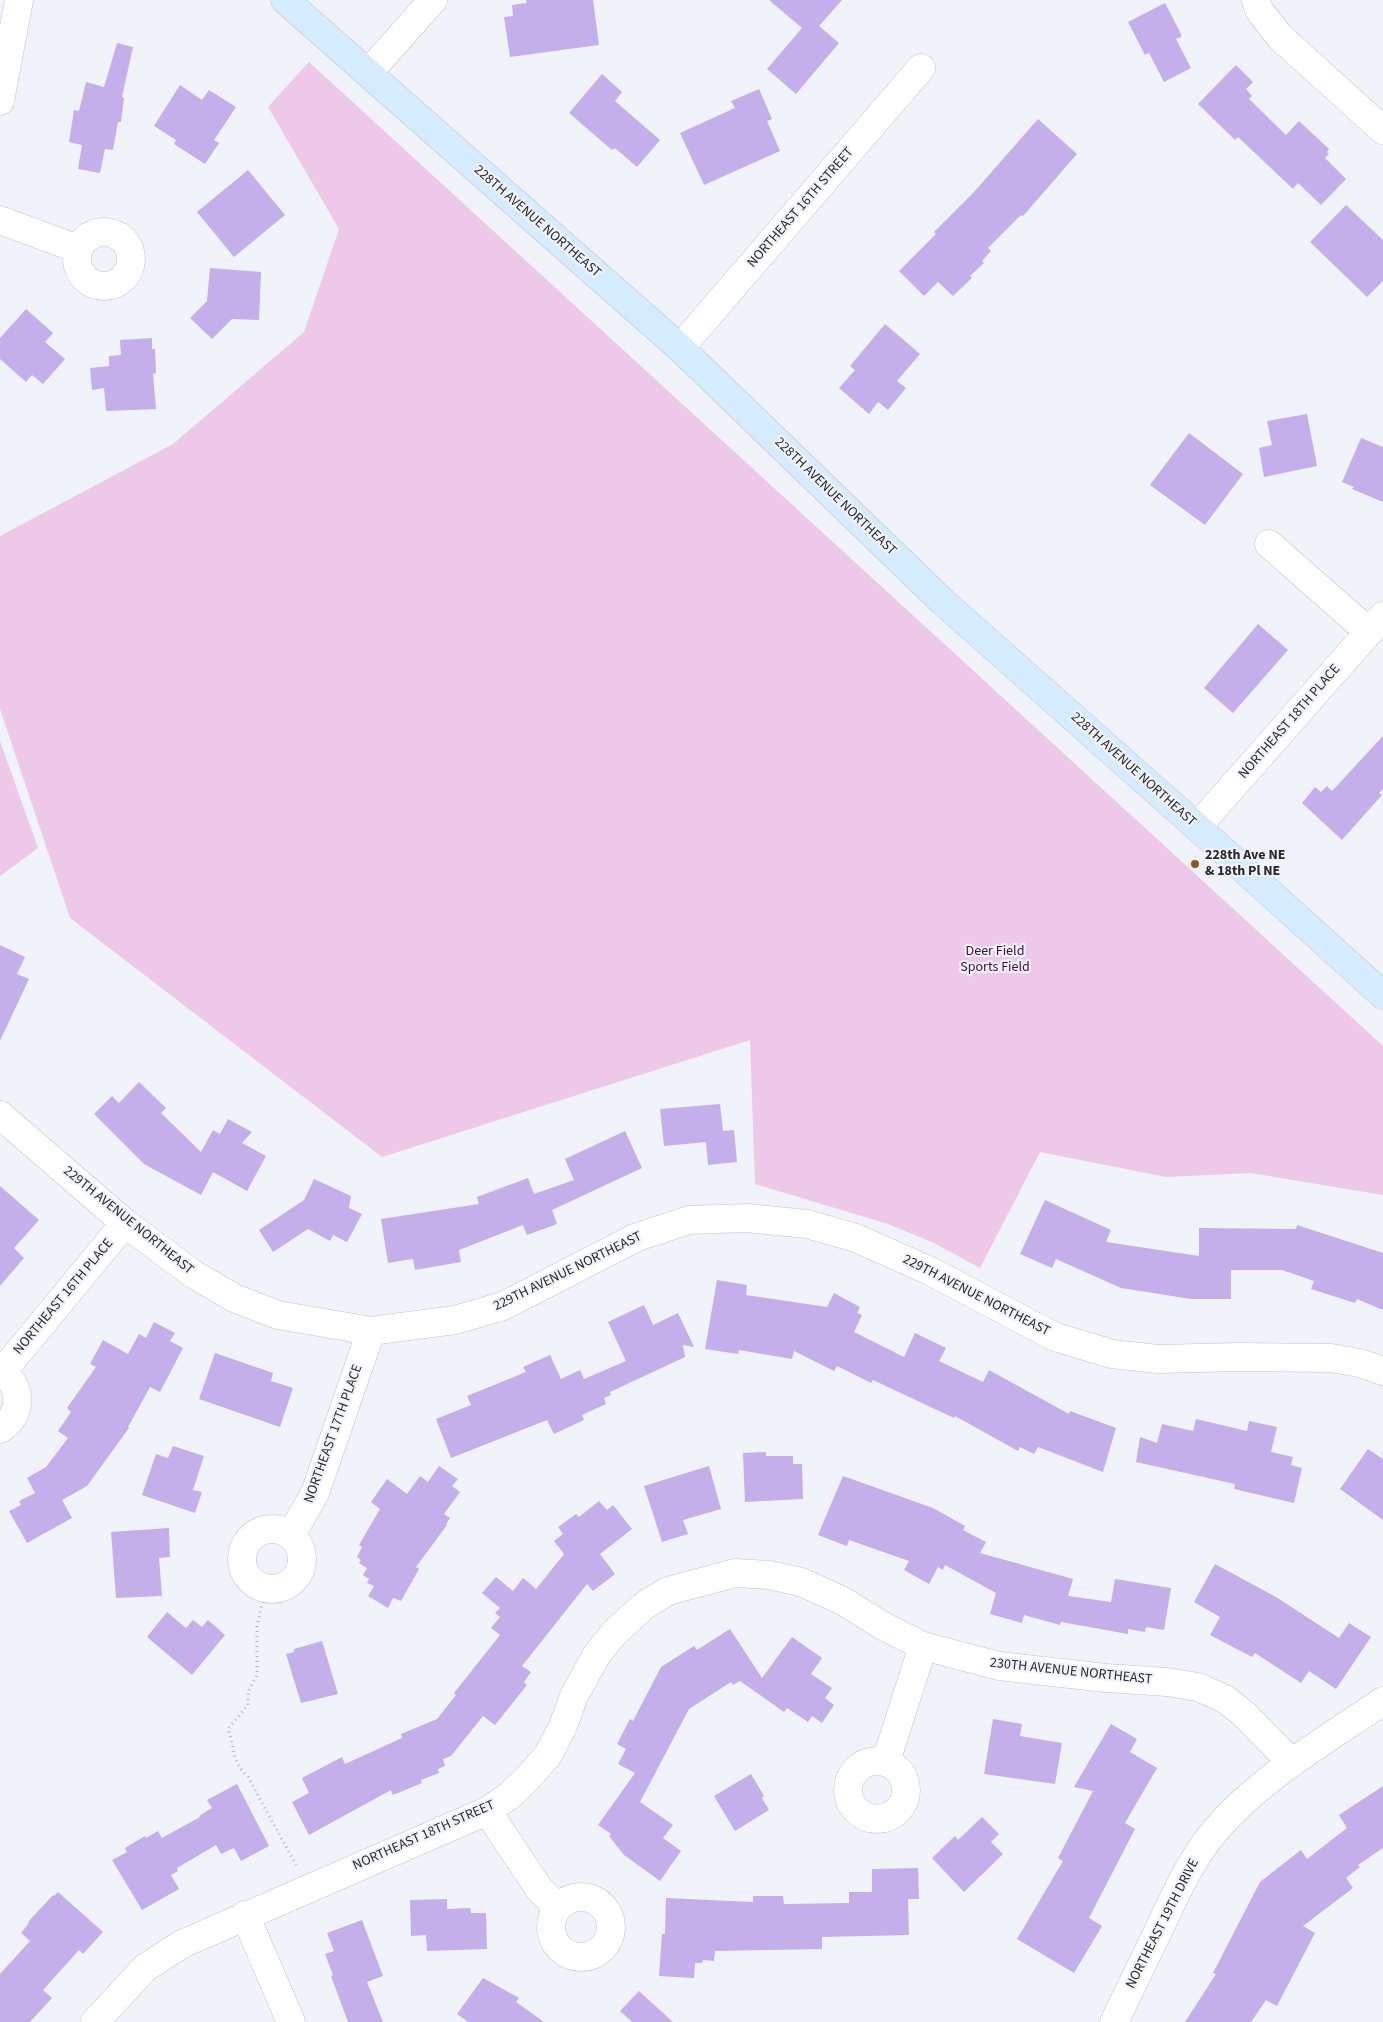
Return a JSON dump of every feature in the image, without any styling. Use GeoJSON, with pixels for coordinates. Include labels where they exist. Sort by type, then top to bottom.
{"type":"FeatureCollection","features":[{"type":"Feature","properties":{"kind":"main road","name":"228TH AVENUE NORTHEAST"},"geometry":{"type":"LineString","coordinates":[[285,0],[680,348],[942,601],[1197,827],[1383,996]]}},
{"type":"Feature","properties":{"kind":"street"},"geometry":{"type":"LineString","coordinates":[[0,101],[19,0]]}},
{"type":"Feature","properties":{"kind":"street"},"geometry":{"type":"LineString","coordinates":[[368,73],[433,0]]}},
{"type":"Feature","properties":{"kind":"street"},"geometry":{"type":"LineString","coordinates":[[1256,0],[1259,10],[1280,37],[1383,130]]}},
{"type":"Feature","properties":{"kind":"street","name":"NORTHEAST 16TH STREET"},"geometry":{"type":"LineString","coordinates":[[680,348],[921,68]]}},
{"type":"Feature","properties":{"kind":"street"},"geometry":{"type":"LineString","coordinates":[[0,220],[78,249]]}},
{"type":"Feature","properties":{"kind":"street"},"geometry":{"type":"LineString","coordinates":[[1269,544],[1376,624]]}},
{"type":"Feature","properties":{"kind":"street","name":"NORTHEAST 18TH PLACE"},"geometry":{"type":"LineString","coordinates":[[1197,827],[1376,624]]}},
{"type":"Feature","properties":{"kind":"street","name":"229TH AVENUE NORTHEAST"},"geometry":{"type":"LineString","coordinates":[[0,1115],[125,1223],[193,1274],[234,1298],[278,1315],[371,1331],[455,1320],[503,1306],[637,1237],[689,1220],[747,1218],[807,1224],[856,1238],[930,1271],[1055,1337],[1112,1354],[1158,1359],[1238,1356],[1331,1358],[1360,1363],[1383,1371]]}},
{"type":"Feature","properties":{"kind":"street","name":"NORTHEAST 16TH PLACE"},"geometry":{"type":"LineString","coordinates":[[0,1429],[11,1421],[16,1411],[18,1400],[16,1389],[10,1379],[1,1372],[125,1223]]}},
{"type":"Feature","properties":{"kind":"street","name":"NORTHEAST 17TH PLACE"},"geometry":{"type":"LineString","coordinates":[[291,1535],[315,1493],[371,1331]]}},
{"type":"Feature","properties":{"kind":"street"},"geometry":{"type":"LineString","coordinates":[[266,1530],[282,1530],[291,1535],[298,1543],[302,1553],[299,1573],[284,1587],[266,1588],[254,1582],[247,1575],[243,1565],[243,1554],[246,1544],[253,1536],[266,1530]]}},
{"type":"Feature","properties":{"kind":"street","name":"230TH AVENUE NORTHEAST"},"geometry":{"type":"LineString","coordinates":[[690,1584],[735,1573],[769,1575],[801,1582],[843,1601],[883,1626],[923,1646],[999,1666],[1106,1678],[1167,1682],[1198,1687],[1225,1699],[1244,1714],[1292,1763]]}},
{"type":"Feature","properties":{"kind":"street","name":"NORTHEAST 18TH STREET"},"geometry":{"type":"LineString","coordinates":[[95,2022],[145,1968],[182,1944],[487,1811],[509,1796],[548,1755],[563,1726],[574,1696],[596,1656],[614,1633],[645,1605],[668,1591],[690,1584]]}},
{"type":"Feature","properties":{"kind":"street"},"geometry":{"type":"LineString","coordinates":[[886,1761],[923,1646]]}},
{"type":"Feature","properties":{"kind":"street","name":"NORTHEAST 19TH DRIVE"},"geometry":{"type":"LineString","coordinates":[[1114,2022],[1182,1882],[1199,1852],[1215,1830],[1239,1805],[1292,1763],[1383,1701]]}},
{"type":"Feature","properties":{"kind":"street"},"geometry":{"type":"LineString","coordinates":[[487,1811],[540,1890],[558,1907]]}},
{"type":"Feature","properties":{"kind":"street"},"geometry":{"type":"LineString","coordinates":[[245,1915],[291,2022]]}},
{"type":"Feature","properties":{"kind":"path"},"geometry":{"type":"LineString","coordinates":[[266,1588],[257,1626],[257,1675],[248,1692],[248,1705],[228,1729],[234,1744],[233,1754],[238,1767],[248,1777],[309,1887]]}},
{"type":"Feature","properties":{"kind":"green space","name":"Deer Field Sports Field"},"geometry":{"type":"Polygon","coordinates":[[[309,62],[1383,1046],[1383,1195],[1251,1173],[1166,1177],[1040,1152],[980,1268],[934,1243],[888,1224],[755,1184],[750,1040],[382,1157],[70,918],[0,709],[0,536],[173,444],[304,332],[339,229],[268,107],[309,62]]]}},
{"type":"Feature","properties":{"kind":"green space"},"geometry":{"type":"Polygon","coordinates":[[[0,741],[38,848],[0,876],[0,741]]]}},
{"type":"Feature","properties":{"kind":"building"},"geometry":{"type":"Polygon","coordinates":[[[526,0],[593,0],[599,45],[510,57],[504,17],[513,16],[512,5],[527,3],[526,0]]]}},
{"type":"Feature","properties":{"kind":"building"},"geometry":{"type":"Polygon","coordinates":[[[769,0],[842,0],[819,26],[839,43],[796,94],[767,69],[802,28],[769,0]]]}},
{"type":"Feature","properties":{"kind":"building"},"geometry":{"type":"Polygon","coordinates":[[[1165,3],[1181,34],[1181,37],[1176,39],[1191,68],[1164,82],[1149,53],[1145,55],[1128,22],[1165,3]]]}},
{"type":"Feature","properties":{"kind":"building"},"geometry":{"type":"Polygon","coordinates":[[[117,43],[133,47],[122,97],[124,98],[121,122],[118,122],[113,150],[105,149],[100,173],[78,169],[82,145],[69,142],[74,110],[79,111],[86,82],[104,87],[117,43]]]}},
{"type":"Feature","properties":{"kind":"building"},"geometry":{"type":"Polygon","coordinates":[[[1236,65],[1253,82],[1246,89],[1252,96],[1249,99],[1286,135],[1299,121],[1329,149],[1327,152],[1329,154],[1325,158],[1346,179],[1321,205],[1298,183],[1293,189],[1238,137],[1235,140],[1198,104],[1236,65]]]}},
{"type":"Feature","properties":{"kind":"building"},"geometry":{"type":"Polygon","coordinates":[[[602,74],[622,92],[615,101],[660,140],[637,167],[615,148],[612,150],[569,113],[602,74]]]}},
{"type":"Feature","properties":{"kind":"building"},"geometry":{"type":"Polygon","coordinates":[[[180,85],[202,100],[209,90],[236,107],[214,140],[219,143],[205,164],[174,144],[176,140],[154,126],[180,85]]]}},
{"type":"Feature","properties":{"kind":"building"},"geometry":{"type":"Polygon","coordinates":[[[759,89],[772,119],[767,121],[780,151],[704,185],[680,133],[735,108],[731,101],[759,89]]]}},
{"type":"Feature","properties":{"kind":"building"},"geometry":{"type":"Polygon","coordinates":[[[1038,119],[1077,154],[1023,216],[1021,215],[988,248],[991,251],[982,261],[984,263],[970,276],[972,278],[953,296],[938,282],[924,296],[899,271],[936,234],[934,232],[974,192],[1038,119]]]}},
{"type":"Feature","properties":{"kind":"building"},"geometry":{"type":"Polygon","coordinates":[[[248,170],[285,215],[234,257],[197,212],[248,170]]]}},
{"type":"Feature","properties":{"kind":"building"},"geometry":{"type":"Polygon","coordinates":[[[1346,205],[1383,240],[1383,281],[1367,297],[1310,242],[1346,205]]]}},
{"type":"Feature","properties":{"kind":"building"},"geometry":{"type":"Polygon","coordinates":[[[210,268],[261,272],[259,320],[232,319],[212,339],[190,318],[207,301],[210,268]]]}},
{"type":"Feature","properties":{"kind":"building"},"geometry":{"type":"Polygon","coordinates":[[[26,309],[53,333],[45,342],[65,359],[43,384],[32,375],[26,382],[0,359],[0,338],[26,309]]]}},
{"type":"Feature","properties":{"kind":"building"},"geometry":{"type":"Polygon","coordinates":[[[885,324],[920,354],[897,381],[906,388],[888,410],[878,402],[869,414],[839,388],[855,370],[850,366],[885,324]]]}},
{"type":"Feature","properties":{"kind":"building"},"geometry":{"type":"Polygon","coordinates":[[[152,338],[152,349],[155,349],[156,373],[153,374],[156,409],[106,411],[104,388],[92,390],[90,368],[109,366],[109,356],[121,355],[120,340],[152,338]]]}},
{"type":"Feature","properties":{"kind":"building"},"geometry":{"type":"Polygon","coordinates":[[[1307,414],[1317,466],[1264,477],[1259,448],[1272,445],[1267,421],[1307,414]]]}},
{"type":"Feature","properties":{"kind":"building"},"geometry":{"type":"Polygon","coordinates":[[[1189,433],[1243,474],[1205,525],[1150,485],[1189,433]]]}},
{"type":"Feature","properties":{"kind":"building"},"geometry":{"type":"Polygon","coordinates":[[[1361,438],[1383,447],[1383,502],[1352,489],[1354,487],[1342,482],[1361,438]]]}},
{"type":"Feature","properties":{"kind":"building"},"geometry":{"type":"Polygon","coordinates":[[[1258,624],[1288,650],[1233,713],[1204,688],[1258,624]]]}},
{"type":"Feature","properties":{"kind":"building"},"geometry":{"type":"Polygon","coordinates":[[[1383,736],[1383,789],[1379,793],[1382,795],[1342,840],[1302,803],[1315,787],[1321,792],[1327,786],[1332,791],[1383,736]]]}},
{"type":"Feature","properties":{"kind":"building"},"geometry":{"type":"Polygon","coordinates":[[[0,945],[25,957],[17,974],[29,979],[0,1041],[0,945]]]}},
{"type":"Feature","properties":{"kind":"building"},"geometry":{"type":"Polygon","coordinates":[[[139,1082],[166,1108],[161,1113],[201,1152],[213,1130],[220,1134],[228,1119],[252,1132],[242,1143],[266,1156],[247,1191],[213,1172],[201,1195],[144,1164],[94,1114],[112,1096],[119,1103],[139,1082]]]}},
{"type":"Feature","properties":{"kind":"building"},"geometry":{"type":"Polygon","coordinates":[[[720,1104],[723,1131],[734,1130],[737,1162],[708,1165],[706,1142],[664,1146],[660,1109],[720,1104]]]}},
{"type":"Feature","properties":{"kind":"building"},"geometry":{"type":"Polygon","coordinates":[[[625,1131],[642,1168],[552,1210],[557,1224],[527,1235],[523,1225],[459,1250],[461,1262],[415,1270],[413,1259],[388,1263],[381,1219],[479,1204],[477,1197],[528,1178],[534,1194],[574,1180],[565,1159],[625,1131]]]}},
{"type":"Feature","properties":{"kind":"building"},"geometry":{"type":"Polygon","coordinates":[[[314,1179],[351,1196],[349,1208],[362,1214],[347,1242],[333,1235],[330,1241],[308,1229],[273,1252],[259,1230],[304,1200],[314,1179]]]}},
{"type":"Feature","properties":{"kind":"building"},"geometry":{"type":"Polygon","coordinates":[[[0,1186],[39,1220],[14,1248],[24,1258],[0,1286],[0,1186]]]}},
{"type":"Feature","properties":{"kind":"building"},"geometry":{"type":"Polygon","coordinates":[[[1045,1200],[1111,1230],[1106,1242],[1199,1256],[1199,1228],[1296,1229],[1297,1225],[1383,1253],[1383,1310],[1357,1299],[1355,1303],[1311,1289],[1314,1281],[1282,1270],[1231,1270],[1231,1299],[1191,1299],[1121,1288],[1056,1259],[1052,1268],[1020,1254],[1045,1200]]]}},
{"type":"Feature","properties":{"kind":"building"},"geometry":{"type":"Polygon","coordinates":[[[717,1280],[747,1285],[746,1295],[827,1307],[834,1293],[860,1307],[857,1313],[862,1315],[854,1332],[904,1357],[915,1333],[946,1348],[939,1361],[983,1382],[989,1370],[1069,1414],[1070,1411],[1116,1428],[1103,1472],[1038,1447],[1034,1454],[1020,1447],[1018,1451],[955,1416],[954,1418],[873,1380],[871,1383],[837,1366],[834,1371],[794,1351],[792,1359],[739,1350],[738,1354],[705,1349],[717,1280]]]}},
{"type":"Feature","properties":{"kind":"building"},"geometry":{"type":"Polygon","coordinates":[[[644,1305],[653,1325],[678,1313],[694,1347],[683,1345],[685,1357],[610,1392],[611,1395],[604,1398],[606,1404],[582,1415],[584,1420],[554,1434],[547,1420],[451,1458],[436,1419],[471,1405],[467,1396],[526,1372],[523,1367],[550,1355],[561,1379],[580,1370],[584,1379],[626,1361],[608,1322],[644,1305]]]}},
{"type":"Feature","properties":{"kind":"building"},"geometry":{"type":"Polygon","coordinates":[[[154,1322],[175,1333],[170,1341],[183,1348],[160,1392],[150,1387],[129,1428],[87,1486],[62,1500],[72,1518],[27,1543],[9,1511],[21,1505],[19,1501],[35,1493],[27,1478],[46,1467],[68,1438],[58,1431],[71,1412],[67,1408],[96,1367],[90,1364],[103,1340],[128,1354],[139,1334],[146,1338],[154,1322]]]}},
{"type":"Feature","properties":{"kind":"building"},"geometry":{"type":"Polygon","coordinates":[[[215,1353],[273,1373],[271,1381],[293,1388],[280,1427],[199,1399],[215,1353]]]}},
{"type":"Feature","properties":{"kind":"building"},"geometry":{"type":"Polygon","coordinates":[[[1196,1419],[1247,1431],[1249,1421],[1277,1427],[1271,1452],[1293,1457],[1291,1465],[1302,1468],[1294,1503],[1234,1489],[1235,1484],[1136,1462],[1140,1437],[1157,1443],[1162,1424],[1193,1431],[1196,1419]]]}},
{"type":"Feature","properties":{"kind":"building"},"geometry":{"type":"Polygon","coordinates":[[[173,1446],[204,1456],[193,1490],[202,1492],[195,1513],[142,1495],[156,1454],[168,1458],[173,1446]]]}},
{"type":"Feature","properties":{"kind":"building"},"geometry":{"type":"Polygon","coordinates":[[[1368,1449],[1383,1459],[1383,1520],[1340,1489],[1368,1449]]]}},
{"type":"Feature","properties":{"kind":"building"},"geometry":{"type":"Polygon","coordinates":[[[766,1452],[766,1456],[793,1456],[793,1464],[802,1464],[803,1499],[745,1502],[743,1453],[766,1452]]]}},
{"type":"Feature","properties":{"kind":"building"},"geometry":{"type":"Polygon","coordinates":[[[439,1466],[458,1479],[452,1486],[460,1492],[444,1514],[450,1518],[447,1525],[416,1567],[419,1569],[401,1601],[393,1598],[388,1608],[368,1596],[374,1586],[367,1583],[369,1579],[363,1575],[367,1568],[359,1563],[361,1560],[357,1557],[362,1547],[359,1545],[380,1509],[371,1502],[387,1479],[407,1494],[420,1476],[428,1482],[439,1466]]]}},
{"type":"Feature","properties":{"kind":"building"},"geometry":{"type":"Polygon","coordinates":[[[709,1466],[721,1509],[683,1520],[688,1534],[662,1542],[644,1486],[709,1466]]]}},
{"type":"Feature","properties":{"kind":"building"},"geometry":{"type":"Polygon","coordinates":[[[843,1476],[933,1508],[965,1526],[963,1530],[986,1542],[980,1553],[1073,1579],[1068,1596],[1111,1602],[1115,1579],[1171,1588],[1164,1630],[1146,1627],[1145,1632],[1128,1629],[1128,1634],[1061,1622],[1060,1625],[1024,1615],[1022,1623],[990,1614],[996,1593],[945,1565],[943,1570],[938,1567],[929,1584],[904,1570],[909,1561],[849,1540],[847,1546],[818,1535],[843,1476]]]}},
{"type":"Feature","properties":{"kind":"building"},"geometry":{"type":"Polygon","coordinates":[[[599,1501],[607,1510],[613,1505],[632,1529],[600,1554],[615,1574],[593,1591],[587,1584],[522,1666],[531,1672],[524,1682],[527,1685],[495,1725],[483,1716],[451,1756],[443,1759],[445,1766],[438,1769],[439,1773],[421,1780],[422,1783],[393,1795],[391,1790],[309,1835],[292,1802],[309,1793],[302,1778],[342,1757],[345,1764],[402,1738],[401,1734],[437,1719],[456,1695],[454,1693],[500,1635],[491,1628],[500,1617],[495,1613],[500,1608],[482,1593],[496,1577],[513,1591],[523,1578],[536,1589],[564,1554],[554,1541],[563,1534],[558,1527],[576,1514],[579,1517],[599,1501]]]}},
{"type":"Feature","properties":{"kind":"building"},"geometry":{"type":"Polygon","coordinates":[[[169,1528],[170,1557],[159,1558],[162,1596],[116,1598],[111,1532],[169,1528]]]}},
{"type":"Feature","properties":{"kind":"building"},"geometry":{"type":"Polygon","coordinates":[[[1215,1564],[1276,1597],[1339,1638],[1349,1623],[1371,1637],[1336,1689],[1309,1671],[1301,1683],[1255,1653],[1252,1657],[1210,1635],[1220,1617],[1194,1602],[1215,1564]]]}},
{"type":"Feature","properties":{"kind":"building"},"geometry":{"type":"Polygon","coordinates":[[[167,1612],[186,1628],[193,1620],[202,1627],[208,1620],[225,1635],[192,1675],[147,1637],[167,1612]]]}},
{"type":"Feature","properties":{"kind":"building"},"geometry":{"type":"Polygon","coordinates":[[[730,1629],[762,1678],[792,1637],[822,1658],[811,1674],[832,1688],[825,1698],[834,1705],[822,1723],[812,1716],[808,1722],[787,1708],[784,1712],[740,1681],[733,1685],[731,1682],[689,1709],[640,1802],[673,1825],[663,1838],[681,1851],[660,1881],[624,1855],[609,1836],[611,1834],[598,1825],[635,1773],[618,1764],[626,1749],[617,1744],[630,1719],[633,1721],[661,1667],[694,1646],[697,1650],[730,1629]]]}},
{"type":"Feature","properties":{"kind":"building"},"geometry":{"type":"Polygon","coordinates":[[[322,1641],[338,1694],[301,1703],[286,1654],[294,1652],[294,1649],[322,1641]]]}},
{"type":"Feature","properties":{"kind":"building"},"geometry":{"type":"Polygon","coordinates":[[[993,1719],[1022,1724],[1020,1736],[1062,1743],[1055,1784],[984,1774],[993,1719]]]}},
{"type":"Feature","properties":{"kind":"building"},"geometry":{"type":"Polygon","coordinates":[[[1111,1724],[1137,1739],[1130,1752],[1157,1768],[1125,1823],[1135,1829],[1089,1918],[1102,1926],[1074,1973],[1017,1939],[1063,1861],[1058,1858],[1093,1791],[1074,1787],[1111,1724]]]}},
{"type":"Feature","properties":{"kind":"building"},"geometry":{"type":"Polygon","coordinates":[[[751,1774],[764,1796],[762,1798],[769,1810],[735,1831],[714,1796],[751,1774]]]}},
{"type":"Feature","properties":{"kind":"building"},"geometry":{"type":"Polygon","coordinates":[[[237,1784],[269,1846],[241,1861],[234,1848],[221,1854],[216,1845],[177,1868],[178,1871],[171,1875],[179,1889],[142,1910],[112,1860],[127,1852],[125,1848],[145,1836],[146,1838],[158,1831],[162,1838],[200,1817],[212,1808],[207,1800],[237,1784]]]}},
{"type":"Feature","properties":{"kind":"building"},"geometry":{"type":"Polygon","coordinates":[[[1383,1786],[1383,1848],[1358,1865],[1360,1867],[1346,1878],[1353,1888],[1303,1926],[1315,1933],[1277,2006],[1266,2000],[1251,2022],[1185,2022],[1216,1974],[1213,1973],[1260,1882],[1301,1850],[1307,1859],[1347,1828],[1339,1815],[1383,1786]]]}},
{"type":"Feature","properties":{"kind":"building"},"geometry":{"type":"Polygon","coordinates":[[[982,1817],[999,1834],[991,1842],[1003,1854],[964,1892],[932,1858],[955,1836],[958,1840],[982,1817]]]}},
{"type":"Feature","properties":{"kind":"building"},"geometry":{"type":"Polygon","coordinates":[[[918,1868],[919,1899],[908,1899],[909,1935],[822,1937],[822,1949],[715,1951],[714,1961],[703,1960],[702,1963],[695,1963],[694,1978],[659,1976],[662,1934],[665,1934],[666,1898],[753,1902],[753,1896],[783,1896],[784,1904],[849,1903],[849,1892],[872,1892],[872,1869],[918,1868]]]}},
{"type":"Feature","properties":{"kind":"building"},"geometry":{"type":"Polygon","coordinates":[[[58,1892],[103,1932],[83,1954],[79,1950],[43,1990],[52,1998],[30,2022],[0,2022],[0,1974],[30,1941],[21,1933],[28,1922],[58,1892]]]}},
{"type":"Feature","properties":{"kind":"building"},"geometry":{"type":"Polygon","coordinates":[[[447,1899],[447,1909],[470,1908],[471,1913],[486,1913],[487,1949],[427,1951],[426,1935],[411,1936],[410,1900],[447,1899]]]}},
{"type":"Feature","properties":{"kind":"building"},"geometry":{"type":"Polygon","coordinates":[[[362,1920],[383,1976],[367,1982],[383,2022],[348,2022],[325,1954],[334,1951],[327,1933],[362,1920]]]}},
{"type":"Feature","properties":{"kind":"building"},"geometry":{"type":"Polygon","coordinates":[[[483,1978],[519,1998],[516,2002],[544,2022],[468,2022],[457,2014],[483,1978]]]}},
{"type":"Feature","properties":{"kind":"building"},"geometry":{"type":"Polygon","coordinates":[[[639,1991],[673,2022],[632,2022],[620,2011],[639,1991]]]}},
{"type":"Feature","properties":{"kind":"place","name":"228th Ave NE & 18th Pl NE"},"geometry":{"type":"Point","coordinates":[1195,864]}}]}
